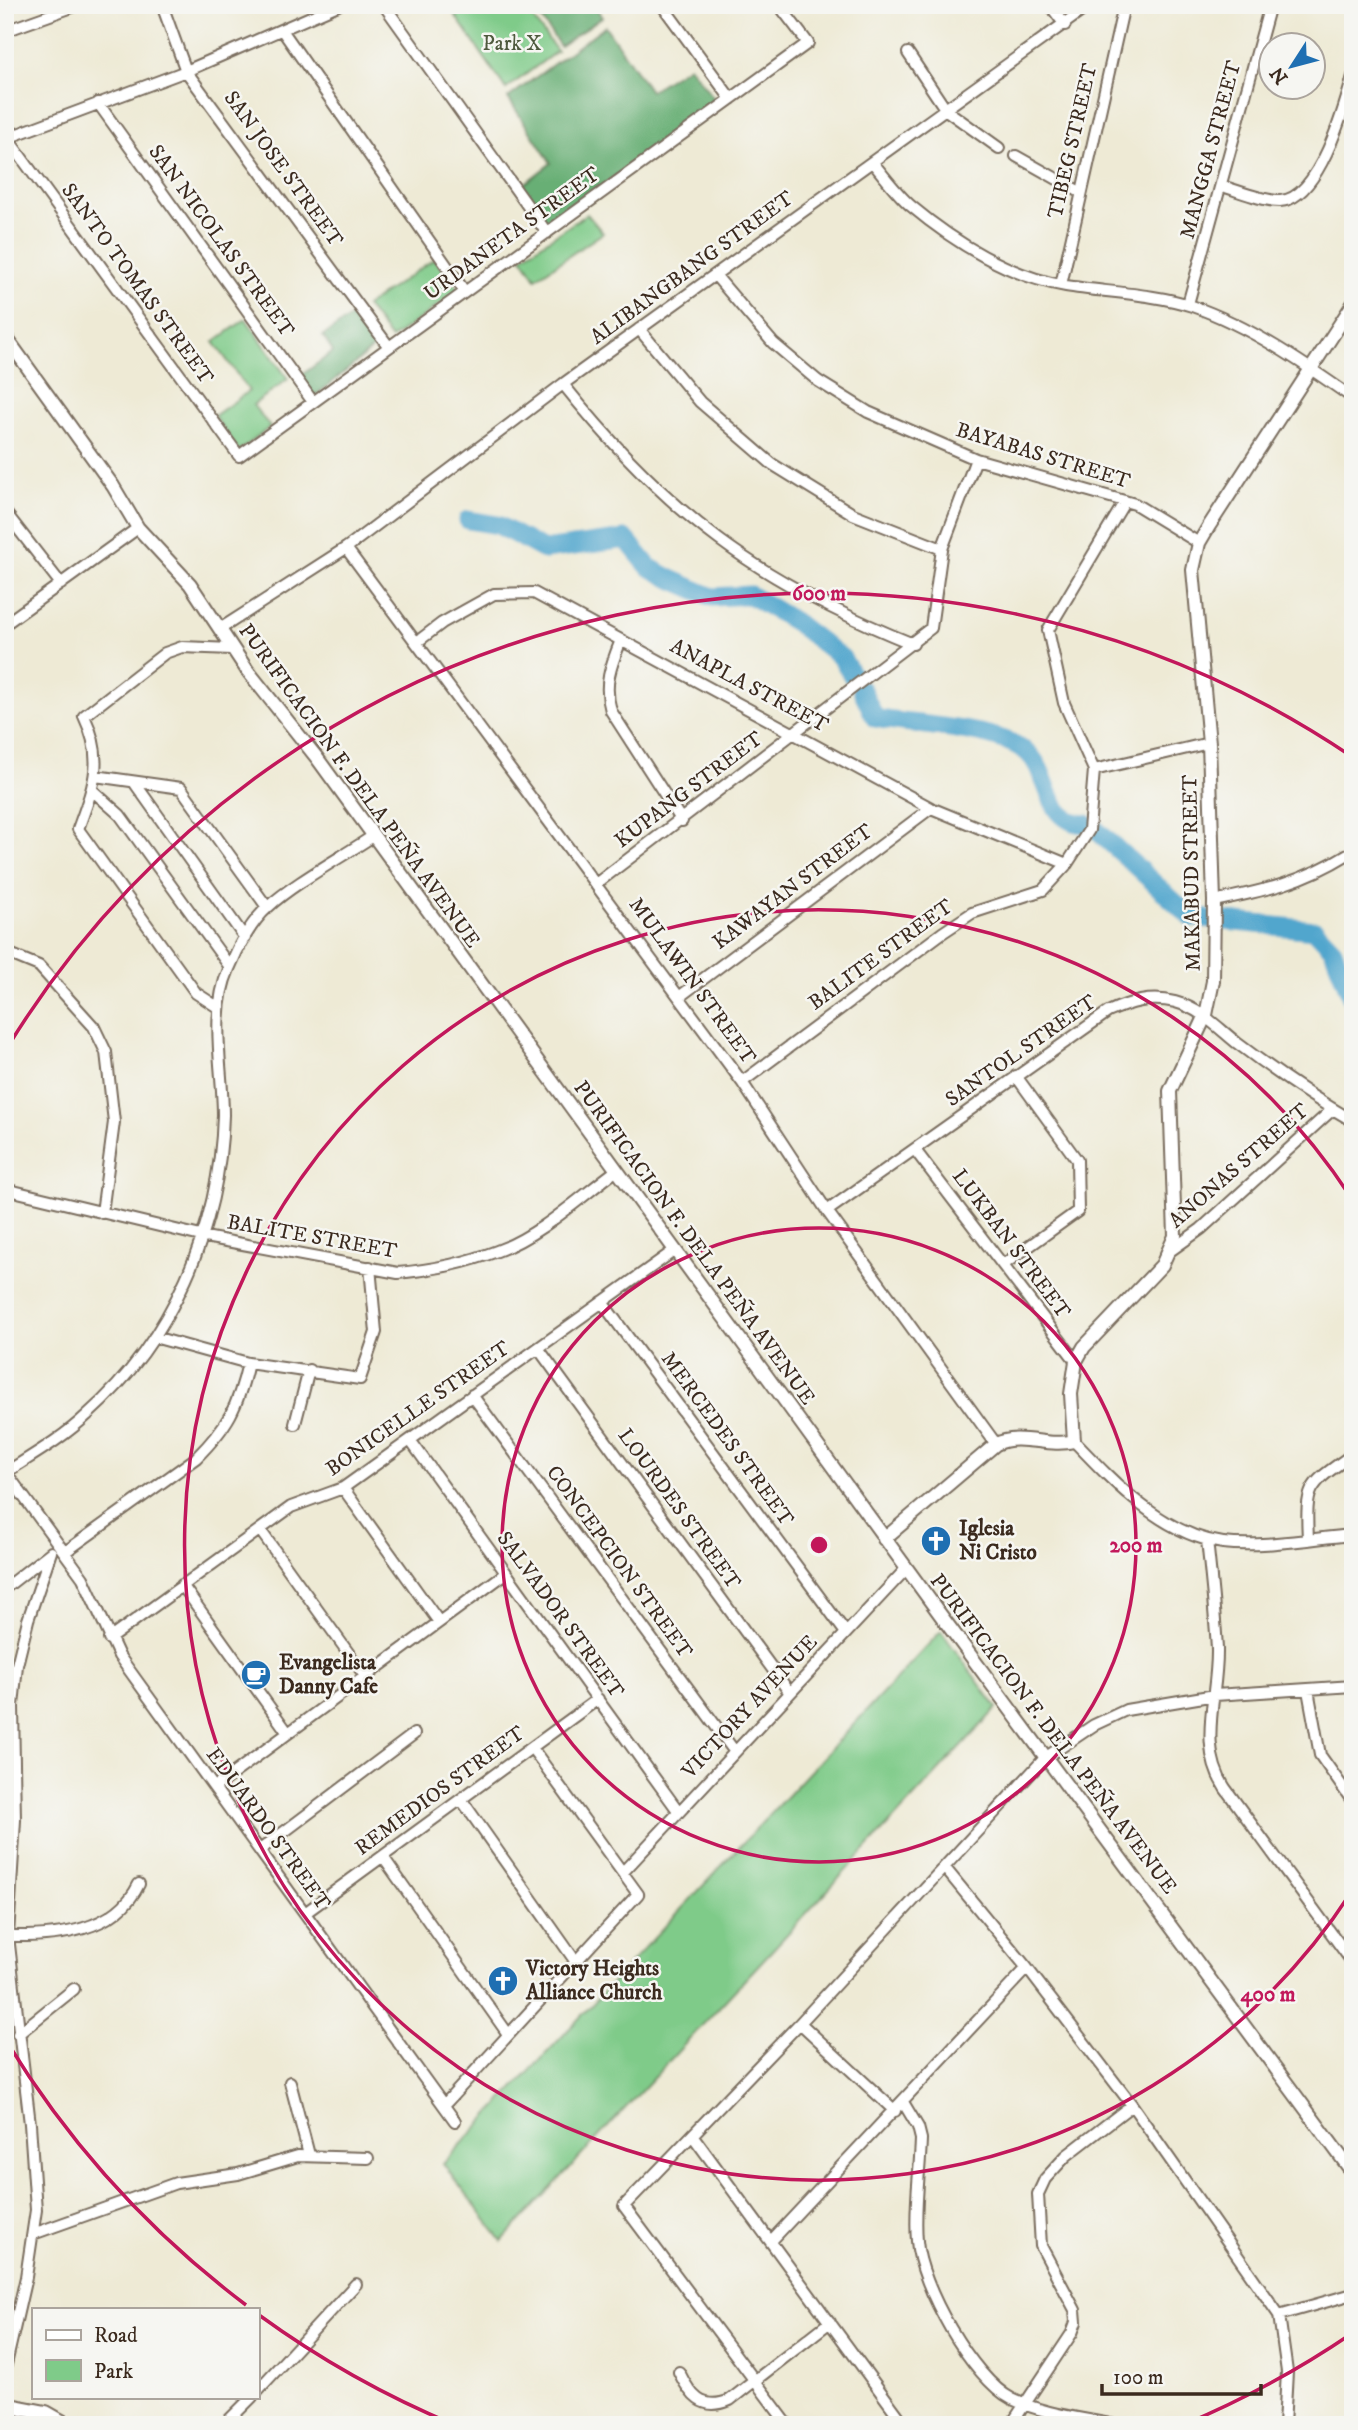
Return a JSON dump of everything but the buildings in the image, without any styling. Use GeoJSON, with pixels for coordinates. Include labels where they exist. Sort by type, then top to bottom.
{"type":"FeatureCollection","features":[{"type":"Feature","properties":{"kind":"main road"},"geometry":{"type":"LineString","coordinates":[[5,2405],[46,2413],[67,2425]]}},
{"type":"Feature","properties":{"kind":"street"},"geometry":{"type":"LineString","coordinates":[[5,31],[78,5]]}},
{"type":"Feature","properties":{"kind":"street","name":"SAN JOSE STREET"},"geometry":{"type":"LineString","coordinates":[[162,5],[187,71],[389,347]]}},
{"type":"Feature","properties":{"kind":"street"},"geometry":{"type":"LineString","coordinates":[[6,137],[187,71],[338,5]]}},
{"type":"Feature","properties":{"kind":"street"},"geometry":{"type":"LineString","coordinates":[[384,5],[547,233]]}},
{"type":"Feature","properties":{"kind":"street"},"geometry":{"type":"LineString","coordinates":[[662,5],[730,99]]}},
{"type":"Feature","properties":{"kind":"street","name":"URDANETA STREET"},"geometry":{"type":"LineString","coordinates":[[239,456],[807,43],[779,5]]}},
{"type":"Feature","properties":{"kind":"street"},"geometry":{"type":"LineString","coordinates":[[1050,5],[1065,25]]}},
{"type":"Feature","properties":{"kind":"street","name":"ALIBANGBANG STREET"},"geometry":{"type":"LineString","coordinates":[[220,629],[346,548],[563,384],[1090,5]]}},
{"type":"Feature","properties":{"kind":"street","name":"TIBEG STREET"},"geometry":{"type":"LineString","coordinates":[[1061,285],[1124,5]]}},
{"type":"Feature","properties":{"kind":"street","name":"MANGGA STREET"},"geometry":{"type":"LineString","coordinates":[[1188,304],[1270,5]]}},
{"type":"Feature","properties":{"kind":"street"},"geometry":{"type":"LineString","coordinates":[[282,30],[465,292]]}},
{"type":"Feature","properties":{"kind":"street"},"geometry":{"type":"LineString","coordinates":[[908,53],[946,110],[999,148]]}},
{"type":"Feature","properties":{"kind":"street"},"geometry":{"type":"LineString","coordinates":[[1222,186],[1279,201],[1299,192],[1324,159],[1341,125],[1353,76]]}},
{"type":"Feature","properties":{"kind":"street","name":"SAN NICOLAS STREET"},"geometry":{"type":"LineString","coordinates":[[98,103],[313,402]]}},
{"type":"Feature","properties":{"kind":"street","name":"SANTO TOMAS STREET"},"geometry":{"type":"LineString","coordinates":[[6,137],[239,456]]}},
{"type":"Feature","properties":{"kind":"street"},"geometry":{"type":"LineString","coordinates":[[1016,156],[1080,192]]}},
{"type":"Feature","properties":{"kind":"street"},"geometry":{"type":"LineString","coordinates":[[873,163],[909,205],[961,241],[1011,270],[1061,285],[1188,304],[1226,319],[1310,368],[1353,398]]}},
{"type":"Feature","properties":{"kind":"street","name":"BAYABAS STREET"},"geometry":{"type":"LineString","coordinates":[[715,275],[773,343],[818,381],[868,412],[976,459],[1135,504],[1199,543]]}},
{"type":"Feature","properties":{"kind":"street","name":"MAKABUD STREET"},"geometry":{"type":"LineString","coordinates":[[1074,1441],[1071,1394],[1076,1361],[1084,1347],[1151,1278],[1170,1251],[1176,1218],[1169,1132],[1170,1091],[1206,1015],[1213,981],[1214,901],[1209,743],[1193,570],[1199,543],[1353,304]]}},
{"type":"Feature","properties":{"kind":"street"},"geometry":{"type":"LineString","coordinates":[[639,330],[700,402],[772,464],[853,514],[942,549]]}},
{"type":"Feature","properties":{"kind":"street","name":"PURIFICACION F. DELA PEÑA AVENUE"},"geometry":{"type":"LineString","coordinates":[[7,341],[113,486],[138,528],[190,584],[232,649],[373,836],[884,1539],[1353,2173]]}},
{"type":"Feature","properties":{"kind":"street"},"geometry":{"type":"LineString","coordinates":[[563,384],[635,468],[718,541],[801,593],[845,616],[913,644]]}},
{"type":"Feature","properties":{"kind":"street","name":"KUPANG STREET"},"geometry":{"type":"LineString","coordinates":[[597,883],[682,821],[931,628],[942,549],[976,459]]}},
{"type":"Feature","properties":{"kind":"street","name":"BALITE STREET"},"geometry":{"type":"LineString","coordinates":[[742,1082],[952,926],[972,913],[1044,890],[1067,864],[1089,830],[1094,771],[1064,703],[1048,630],[1125,501]]}},
{"type":"Feature","properties":{"kind":"street"},"geometry":{"type":"LineString","coordinates":[[5,512],[61,584]]}},
{"type":"Feature","properties":{"kind":"street"},"geometry":{"type":"LineString","coordinates":[[5,624],[138,528]]}},
{"type":"Feature","properties":{"kind":"street","name":"MULAWIN STREET"},"geometry":{"type":"LineString","coordinates":[[346,548],[742,1082],[827,1211],[996,1444]]}},
{"type":"Feature","properties":{"kind":"street","name":"ANAPLA STREET"},"geometry":{"type":"LineString","coordinates":[[417,642],[442,623],[494,594],[534,593],[931,808],[1067,864]]}},
{"type":"Feature","properties":{"kind":"street"},"geometry":{"type":"LineString","coordinates":[[621,640],[608,676],[606,694],[611,711],[682,821]]}},
{"type":"Feature","properties":{"kind":"street"},"geometry":{"type":"LineString","coordinates":[[219,1007],[196,993],[78,829],[92,790],[98,754],[95,738],[84,716],[165,653],[182,647],[232,649]]}},
{"type":"Feature","properties":{"kind":"street"},"geometry":{"type":"LineString","coordinates":[[1094,771],[1209,743]]}},
{"type":"Feature","properties":{"kind":"street"},"geometry":{"type":"LineString","coordinates":[[95,776],[181,788],[267,907]]}},
{"type":"Feature","properties":{"kind":"street"},"geometry":{"type":"LineString","coordinates":[[134,782],[246,938]]}},
{"type":"Feature","properties":{"kind":"street"},"geometry":{"type":"LineString","coordinates":[[92,790],[120,815],[230,967]]}},
{"type":"Feature","properties":{"kind":"street","name":"KAWAYAN STREET"},"geometry":{"type":"LineString","coordinates":[[679,997],[931,808]]}},
{"type":"Feature","properties":{"kind":"street"},"geometry":{"type":"LineString","coordinates":[[6,1472],[87,1416],[154,1337],[188,1275],[205,1237],[222,1120],[219,1007],[223,984],[230,967],[267,907],[373,836]]}},
{"type":"Feature","properties":{"kind":"street"},"geometry":{"type":"LineString","coordinates":[[1214,901],[1286,886],[1314,875],[1348,854],[1353,855]]}},
{"type":"Feature","properties":{"kind":"street"},"geometry":{"type":"LineString","coordinates":[[5,952],[39,966],[93,1027],[106,1052],[114,1122],[102,1213]]}},
{"type":"Feature","properties":{"kind":"street","name":"SANTOL STREET"},"geometry":{"type":"LineString","coordinates":[[827,1211],[1108,1012],[1132,1001],[1154,999],[1176,1002],[1206,1015],[1236,1042],[1353,1121]]}},
{"type":"Feature","properties":{"kind":"street"},"geometry":{"type":"LineString","coordinates":[[1003,1265],[1078,1211],[1076,1160],[1016,1076]]}},
{"type":"Feature","properties":{"kind":"street","name":"ANONAS STREET"},"geometry":{"type":"LineString","coordinates":[[1170,1251],[1201,1229],[1333,1109]]}},
{"type":"Feature","properties":{"kind":"street","name":"LUKBAN STREET"},"geometry":{"type":"LineString","coordinates":[[915,1150],[1076,1361]]}},
{"type":"Feature","properties":{"kind":"street","name":"BALITE STREET"},"geometry":{"type":"LineString","coordinates":[[5,1189],[205,1237],[398,1273],[422,1271],[497,1251],[557,1214],[617,1170]]}},
{"type":"Feature","properties":{"kind":"street","name":"BONICELLE STREET"},"geometry":{"type":"LineString","coordinates":[[109,1639],[299,1502],[343,1488],[675,1250]]}},
{"type":"Feature","properties":{"kind":"street"},"geometry":{"type":"LineString","coordinates":[[154,1337],[248,1363],[360,1379],[376,1332],[370,1268]]}},
{"type":"Feature","properties":{"kind":"street","name":"MERCEDES STREET"},"geometry":{"type":"LineString","coordinates":[[602,1302],[845,1633]]}},
{"type":"Feature","properties":{"kind":"street","name":"LOURDES STREET"},"geometry":{"type":"LineString","coordinates":[[538,1348],[790,1693]]}},
{"type":"Feature","properties":{"kind":"street"},"geometry":{"type":"LineString","coordinates":[[65,1552],[196,1458],[210,1444],[235,1411],[248,1363]]}},
{"type":"Feature","properties":{"kind":"street"},"geometry":{"type":"LineString","coordinates":[[295,1424],[309,1370]]}},
{"type":"Feature","properties":{"kind":"street","name":"CONCEPCION STREET"},"geometry":{"type":"LineString","coordinates":[[472,1395],[734,1752]]}},
{"type":"Feature","properties":{"kind":"street"},"geometry":{"type":"LineString","coordinates":[[884,1539],[996,1444],[1012,1439],[1049,1444],[1074,1441],[1149,1510],[1168,1523],[1207,1540],[1244,1544],[1353,1535]]}},
{"type":"Feature","properties":{"kind":"street","name":"SALVADOR STREET"},"geometry":{"type":"LineString","coordinates":[[410,1440],[679,1812]]}},
{"type":"Feature","properties":{"kind":"street"},"geometry":{"type":"LineString","coordinates":[[1308,1538],[1306,1501],[1314,1482],[1353,1454]]}},
{"type":"Feature","properties":{"kind":"street","name":"EDUARDO STREET"},"geometry":{"type":"LineString","coordinates":[[6,1472],[65,1552],[94,1597],[109,1639],[119,1656],[455,2121]]}},
{"type":"Feature","properties":{"kind":"street"},"geometry":{"type":"LineString","coordinates":[[343,1488],[439,1622]]}},
{"type":"Feature","properties":{"kind":"street"},"geometry":{"type":"LineString","coordinates":[[260,1530],[365,1676]]}},
{"type":"Feature","properties":{"kind":"street"},"geometry":{"type":"LineString","coordinates":[[1207,1540],[1217,1649],[1209,1739],[1213,1765],[1218,1777],[1353,1964]]}},
{"type":"Feature","properties":{"kind":"street"},"geometry":{"type":"LineString","coordinates":[[5,2369],[33,2234],[35,2178],[18,2034],[10,2007],[8,1936],[15,1820],[13,1706],[17,1665],[39,1580],[57,1541]]}},
{"type":"Feature","properties":{"kind":"street"},"geometry":{"type":"LineString","coordinates":[[5,1588],[51,1552]]}},
{"type":"Feature","properties":{"kind":"street","name":"VICTORY AVENUE"},"geometry":{"type":"LineString","coordinates":[[623,1872],[906,1569]]}},
{"type":"Feature","properties":{"kind":"street"},"geometry":{"type":"LineString","coordinates":[[215,1787],[506,1573]]}},
{"type":"Feature","properties":{"kind":"street"},"geometry":{"type":"LineString","coordinates":[[182,1586],[288,1733]]}},
{"type":"Feature","properties":{"kind":"street"},"geometry":{"type":"LineString","coordinates":[[788,2425],[624,2206],[800,2023],[1045,1758],[1094,1725],[1126,1710],[1215,1695],[1353,1686]]}},
{"type":"Feature","properties":{"kind":"street"},"geometry":{"type":"LineString","coordinates":[[1308,1690],[1320,1755],[1353,1802]]}},
{"type":"Feature","properties":{"kind":"street","name":"REMEDIOS STREET"},"geometry":{"type":"LineString","coordinates":[[305,1913],[598,1699]]}},
{"type":"Feature","properties":{"kind":"street"},"geometry":{"type":"LineString","coordinates":[[260,1850],[414,1734]]}},
{"type":"Feature","properties":{"kind":"street"},"geometry":{"type":"LineString","coordinates":[[444,2105],[638,1894],[532,1748]]}},
{"type":"Feature","properties":{"kind":"street"},"geometry":{"type":"LineString","coordinates":[[461,1799],[576,1962]]}},
{"type":"Feature","properties":{"kind":"street"},"geometry":{"type":"LineString","coordinates":[[383,1857],[508,2034]]}},
{"type":"Feature","properties":{"kind":"street"},"geometry":{"type":"LineString","coordinates":[[944,1867],[1027,1968],[1132,2105],[1279,2315],[1287,2372],[1284,2425]]}},
{"type":"Feature","properties":{"kind":"street"},"geometry":{"type":"LineString","coordinates":[[8,1936],[51,1936],[100,1921],[120,1912],[132,1899],[139,1884]]}},
{"type":"Feature","properties":{"kind":"street"},"geometry":{"type":"LineString","coordinates":[[772,2240],[1027,1968]]}},
{"type":"Feature","properties":{"kind":"street"},"geometry":{"type":"LineString","coordinates":[[18,2034],[74,1989]]}},
{"type":"Feature","properties":{"kind":"street"},"geometry":{"type":"LineString","coordinates":[[800,2023],[895,2111]]}},
{"type":"Feature","properties":{"kind":"street"},"geometry":{"type":"LineString","coordinates":[[290,2082],[309,2155]]}},
{"type":"Feature","properties":{"kind":"street"},"geometry":{"type":"LineString","coordinates":[[903,2102],[918,2127],[921,2139],[917,2244],[927,2277],[955,2334],[976,2365],[1008,2397],[1024,2404],[1115,2425]]}},
{"type":"Feature","properties":{"kind":"street"},"geometry":{"type":"LineString","coordinates":[[1011,2425],[1072,2333],[1076,2322],[1075,2310],[1067,2291],[1041,2246],[1038,2194],[1045,2179],[1066,2156],[1132,2105]]}},
{"type":"Feature","properties":{"kind":"street"},"geometry":{"type":"LineString","coordinates":[[693,2136],[772,2240],[905,2425]]}},
{"type":"Feature","properties":{"kind":"street"},"geometry":{"type":"LineString","coordinates":[[33,2234],[176,2183],[238,2174],[287,2158],[309,2155],[368,2158]]}},
{"type":"Feature","properties":{"kind":"street"},"geometry":{"type":"LineString","coordinates":[[259,2389],[356,2284]]}},
{"type":"Feature","properties":{"kind":"street"},"geometry":{"type":"LineString","coordinates":[[1279,2315],[1353,2294]]}},
{"type":"Feature","properties":{"kind":"street"},"geometry":{"type":"LineString","coordinates":[[679,2372],[692,2395],[709,2405],[730,2400],[830,2322]]}},
{"type":"Feature","properties":{"kind":"street"},"geometry":{"type":"LineString","coordinates":[[224,2425],[251,2398]]}},
{"type":"Feature","properties":{"kind":"green space","name":"Park X"},"geometry":{"type":"Polygon","coordinates":[[[448,5],[523,5],[557,51],[506,89],[448,5]]]}},
{"type":"Feature","properties":{"kind":"green space"},"geometry":{"type":"Polygon","coordinates":[[[532,5],[594,5],[602,17],[560,46],[532,5]]]}},
{"type":"Feature","properties":{"kind":"green space"},"geometry":{"type":"Polygon","coordinates":[[[605,26],[650,91],[689,66],[716,101],[547,227],[519,188],[551,163],[508,98],[605,26]]]}},
{"type":"Feature","properties":{"kind":"green space"},"geometry":{"type":"Polygon","coordinates":[[[587,214],[603,233],[536,278],[522,257],[587,214]]]}},
{"type":"Feature","properties":{"kind":"green space"},"geometry":{"type":"Polygon","coordinates":[[[434,259],[460,290],[391,339],[366,306],[434,259]]]}},
{"type":"Feature","properties":{"kind":"green space"},"geometry":{"type":"Polygon","coordinates":[[[358,312],[380,343],[314,397],[299,377],[333,352],[323,336],[358,312]]]}},
{"type":"Feature","properties":{"kind":"green space"},"geometry":{"type":"Polygon","coordinates":[[[246,319],[288,379],[253,405],[270,427],[239,451],[214,416],[249,391],[214,342],[246,319]]]}},
{"type":"Feature","properties":{"kind":"green space"},"geometry":{"type":"Polygon","coordinates":[[[941,1631],[997,1708],[502,2241],[443,2164],[941,1631]]]}},
{"type":"Feature","properties":{"kind":"waterway"},"geometry":{"type":"LineString","coordinates":[[468,520],[498,525],[544,550],[626,539],[649,567],[671,579],[712,597],[750,595],[795,622],[842,658],[853,677]]}},
{"type":"Feature","properties":{"kind":"waterway"},"geometry":{"type":"LineString","coordinates":[[862,690],[875,718],[956,729],[1015,744],[1036,763],[1050,796],[1063,815],[1072,821],[1086,824]]}},
{"type":"Feature","properties":{"kind":"waterway"},"geometry":{"type":"LineString","coordinates":[[1093,827],[1191,917],[1207,919]]}},
{"type":"Feature","properties":{"kind":"waterway"},"geometry":{"type":"LineString","coordinates":[[1216,920],[1315,930],[1333,949],[1353,1002]]}},
{"type":"Feature","properties":{"kind":"place","name":"Iglesia Ni Cristo"},"geometry":{"type":"Point","coordinates":[936,1541]}},
{"type":"Feature","properties":{"kind":"place","name":"Evangelista Danny Cafe"},"geometry":{"type":"Point","coordinates":[256,1675]}},
{"type":"Feature","properties":{"kind":"place","name":"Victory Heights Alliance Church"},"geometry":{"type":"Point","coordinates":[503,1981]}}]}
